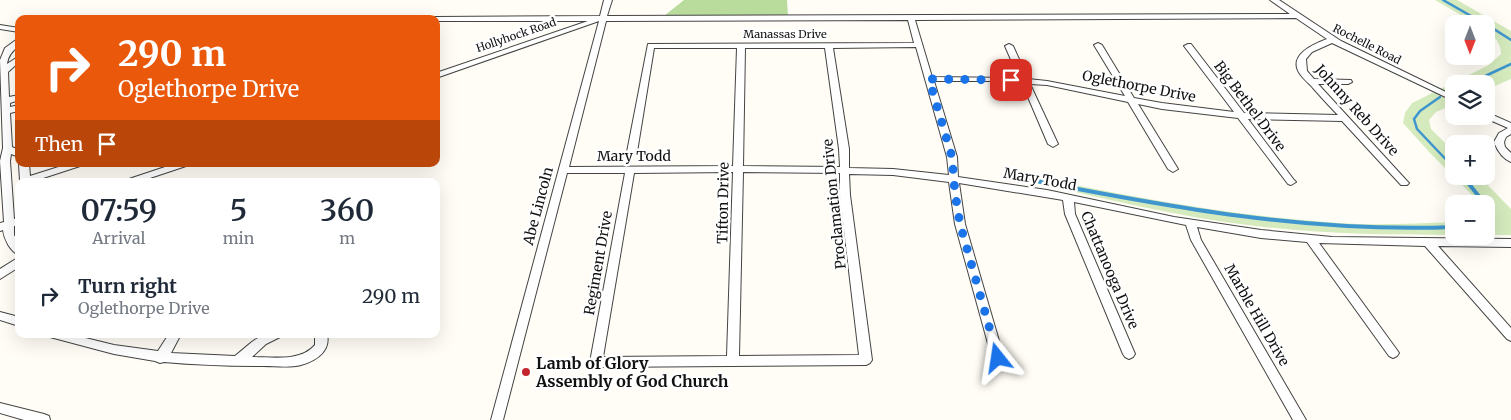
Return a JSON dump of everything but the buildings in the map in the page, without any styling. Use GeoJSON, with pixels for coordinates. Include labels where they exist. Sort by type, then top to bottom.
{"type":"FeatureCollection","features":[{"type":"Feature","properties":{"kind":"street","name":"Abe Lincoln"},"geometry":{"type":"LineString","coordinates":[[497,420],[608,0]]}},
{"type":"Feature","properties":{"kind":"street","name":"Rochelle Road"},"geometry":{"type":"LineString","coordinates":[[1274,0],[1333,40],[1445,95]]}},
{"type":"Feature","properties":{"kind":"street"},"geometry":{"type":"LineString","coordinates":[[440,19],[1296,16]]}},
{"type":"Feature","properties":{"kind":"street"},"geometry":{"type":"LineString","coordinates":[[911,18],[952,157],[960,224],[998,358]]}},
{"type":"Feature","properties":{"kind":"street","name":"Hollyhock Road"},"geometry":{"type":"LineString","coordinates":[[440,75],[603,19]]}},
{"type":"Feature","properties":{"kind":"street"},"geometry":{"type":"LineString","coordinates":[[0,27],[15,29]]}},
{"type":"Feature","properties":{"kind":"street","name":"Johnny Reb Drive"},"geometry":{"type":"LineString","coordinates":[[1333,40],[1309,49],[1302,57],[1302,68],[1310,81],[1404,184]]}},
{"type":"Feature","properties":{"kind":"street","name":"Manassas Drive"},"geometry":{"type":"LineString","coordinates":[[632,152],[651,46],[919,45]]}},
{"type":"Feature","properties":{"kind":"street"},"geometry":{"type":"LineString","coordinates":[[15,46],[4,56],[8,148],[3,188],[9,224],[8,238],[15,245]]}},
{"type":"Feature","properties":{"kind":"street","name":"Tifton Drive"},"geometry":{"type":"LineString","coordinates":[[733,360],[741,46]]}},
{"type":"Feature","properties":{"kind":"street","name":"Proclamation Drive"},"geometry":{"type":"LineString","coordinates":[[733,360],[866,360],[845,195],[844,149],[829,46]]}},
{"type":"Feature","properties":{"kind":"street"},"geometry":{"type":"LineString","coordinates":[[1009,46],[1053,144]]}},
{"type":"Feature","properties":{"kind":"street"},"geometry":{"type":"LineString","coordinates":[[1098,46],[1173,169]]}},
{"type":"Feature","properties":{"kind":"street","name":"Big Bethel Drive"},"geometry":{"type":"LineString","coordinates":[[1188,46],[1291,182]]}},
{"type":"Feature","properties":{"kind":"street"},"geometry":{"type":"LineString","coordinates":[[5,70],[15,61]]}},
{"type":"Feature","properties":{"kind":"street","name":"Oglethorpe Drive"},"geometry":{"type":"LineString","coordinates":[[929,79],[1024,81],[1066,86],[1133,101],[1241,116],[1344,118]]}},
{"type":"Feature","properties":{"kind":"street"},"geometry":{"type":"LineString","coordinates":[[1310,81],[1348,82]]}},
{"type":"Feature","properties":{"kind":"street"},"geometry":{"type":"LineString","coordinates":[[6,101],[15,98]]}},
{"type":"Feature","properties":{"kind":"street"},"geometry":{"type":"LineString","coordinates":[[6,111],[15,109]]}},
{"type":"Feature","properties":{"kind":"street"},"geometry":{"type":"LineString","coordinates":[[1495,119],[1511,128],[1502,135],[1499,142],[1500,148],[1511,159]]}},
{"type":"Feature","properties":{"kind":"street"},"geometry":{"type":"LineString","coordinates":[[8,148],[15,152]]}},
{"type":"Feature","properties":{"kind":"street"},"geometry":{"type":"LineString","coordinates":[[35,178],[68,167]]}},
{"type":"Feature","properties":{"kind":"street"},"geometry":{"type":"LineString","coordinates":[[141,178],[174,167]]}},
{"type":"Feature","properties":{"kind":"street","name":"Mary Todd"},"geometry":{"type":"LineString","coordinates":[[562,170],[845,170],[893,172],[954,179],[1068,198],[1190,223],[1261,234],[1310,239],[1429,243],[1511,243]]}},
{"type":"Feature","properties":{"kind":"street","name":"Regiment Drive"},"geometry":{"type":"LineString","coordinates":[[630,170],[596,362],[733,360]]}},
{"type":"Feature","properties":{"kind":"street"},"geometry":{"type":"LineString","coordinates":[[3,188],[15,184]]}},
{"type":"Feature","properties":{"kind":"street","name":"Chattanooga Drive"},"geometry":{"type":"LineString","coordinates":[[1068,198],[1070,214],[1129,354]]}},
{"type":"Feature","properties":{"kind":"street","name":"Marble Hill Drive"},"geometry":{"type":"LineString","coordinates":[[1190,223],[1196,240],[1300,420]]}},
{"type":"Feature","properties":{"kind":"street"},"geometry":{"type":"LineString","coordinates":[[1310,239],[1393,353]]}},
{"type":"Feature","properties":{"kind":"street"},"geometry":{"type":"LineString","coordinates":[[1429,243],[1511,336]]}},
{"type":"Feature","properties":{"kind":"street"},"geometry":{"type":"LineString","coordinates":[[0,275],[15,264]]}},
{"type":"Feature","properties":{"kind":"street"},"geometry":{"type":"LineString","coordinates":[[0,316],[15,321]]}},
{"type":"Feature","properties":{"kind":"street"},"geometry":{"type":"LineString","coordinates":[[69,338],[118,351],[160,358],[237,362],[299,361],[309,358],[316,353],[321,346],[322,338]]}},
{"type":"Feature","properties":{"kind":"street"},"geometry":{"type":"LineString","coordinates":[[160,358],[173,338]]}},
{"type":"Feature","properties":{"kind":"street"},"geometry":{"type":"LineString","coordinates":[[237,362],[268,338]]}},
{"type":"Feature","properties":{"kind":"street"},"geometry":{"type":"LineString","coordinates":[[0,408],[44,420]]}},
{"type":"Feature","properties":{"kind":"green space"},"geometry":{"type":"Polygon","coordinates":[[[684,0],[787,0],[788,16],[664,16],[684,0]]]}},
{"type":"Feature","properties":{"kind":"green space"},"geometry":{"type":"Polygon","coordinates":[[[1435,0],[1457,0],[1483,15],[1461,15],[1435,0]]]}},
{"type":"Feature","properties":{"kind":"green space"},"geometry":{"type":"Polygon","coordinates":[[[1495,22],[1511,31],[1511,79],[1495,86],[1495,75],[1469,75],[1489,65],[1495,65],[1495,60],[1501,54],[1495,38],[1495,22]]]}},
{"type":"Feature","properties":{"kind":"green space"},"geometry":{"type":"Polygon","coordinates":[[[1445,87],[1445,108],[1436,112],[1429,120],[1431,129],[1445,143],[1445,168],[1403,123],[1405,113],[1412,103],[1445,87]]]}},
{"type":"Feature","properties":{"kind":"green space"},"geometry":{"type":"Polygon","coordinates":[[[1018,173],[1178,204],[1299,220],[1354,224],[1445,222],[1445,235],[1330,232],[1281,229],[1226,222],[1138,206],[1021,180],[1018,173]]]}},
{"type":"Feature","properties":{"kind":"green space"},"geometry":{"type":"Polygon","coordinates":[[[1462,185],[1488,185],[1511,209],[1511,235],[1495,235],[1495,195],[1472,195],[1462,185]]]}},
{"type":"Feature","properties":{"kind":"waterway"},"geometry":{"type":"LineString","coordinates":[[1443,0],[1469,15]]}},
{"type":"Feature","properties":{"kind":"waterway"},"geometry":{"type":"LineString","coordinates":[[1495,30],[1511,40]]}},
{"type":"Feature","properties":{"kind":"waterway"},"geometry":{"type":"LineString","coordinates":[[1487,75],[1511,64]]}},
{"type":"Feature","properties":{"kind":"waterway"},"geometry":{"type":"LineString","coordinates":[[1440,97],[1420,111],[1414,119],[1417,129],[1445,159]]}},
{"type":"Feature","properties":{"kind":"waterway"},"geometry":{"type":"LineString","coordinates":[[1032,180],[1026,179],[1132,199],[1239,216],[1346,226],[1445,227]]}},
{"type":"Feature","properties":{"kind":"waterway"},"geometry":{"type":"LineString","coordinates":[[1470,185],[1478,195]]}},
{"type":"Feature","properties":{"kind":"place","name":"Lamb of Glory Assembly of God Church"},"geometry":{"type":"Point","coordinates":[526,372]}},
{"type":"Feature","properties":{"kind":"route"},"geometry":{"type":"LineString","coordinates":[[998,358],[960,224],[952,157],[929,79],[1011,80]]}}]}
